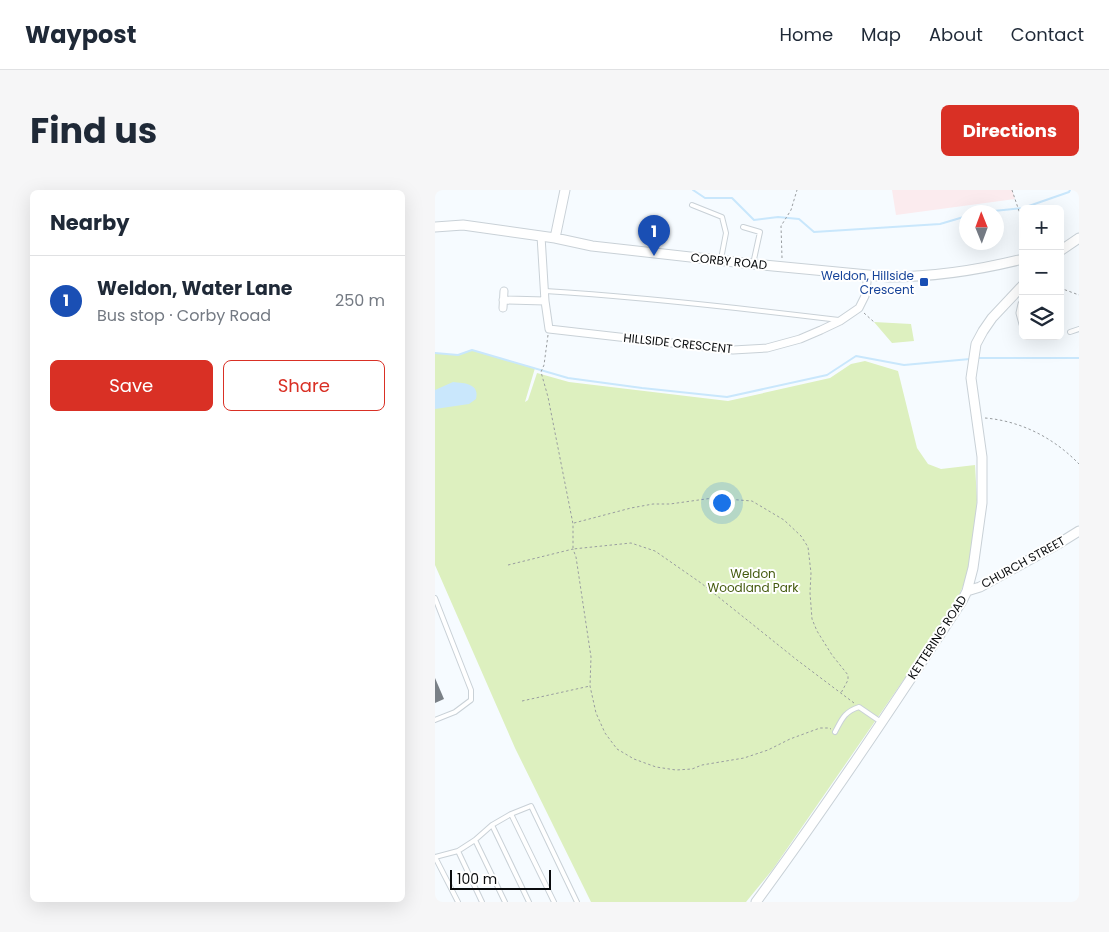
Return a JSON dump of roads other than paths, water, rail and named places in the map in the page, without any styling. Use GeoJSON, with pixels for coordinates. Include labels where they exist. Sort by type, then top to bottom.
{"type":"FeatureCollection","features":[{"type":"Feature","properties":{"kind":"street"},"geometry":{"type":"LineString","coordinates":[[555,238],[565,190]]}},
{"type":"Feature","properties":{"kind":"street","name":"CORBY ROAD"},"geometry":{"type":"LineString","coordinates":[[435,227],[463,226],[555,238],[592,246],[868,275],[905,277],[933,275],[1019,260]]}},
{"type":"Feature","properties":{"kind":"street"},"geometry":{"type":"LineString","coordinates":[[504,291],[503,304],[545,301],[541,236]]}},
{"type":"Feature","properties":{"kind":"street"},"geometry":{"type":"LineString","coordinates":[[1061,250],[1079,238]]}},
{"type":"Feature","properties":{"kind":"street","name":"HILLSIDE CRESCENT"},"geometry":{"type":"LineString","coordinates":[[545,301],[549,329],[733,350],[767,348],[821,330],[840,321],[859,308],[865,296],[868,275]]}},
{"type":"Feature","properties":{"kind":"street","name":"KETTERING ROAD"},"geometry":{"type":"LineString","coordinates":[[756,902],[881,722],[967,591],[973,568],[982,503],[982,457],[971,378],[976,344],[992,318],[1019,288]]}},
{"type":"Feature","properties":{"kind":"street"},"geometry":{"type":"LineString","coordinates":[[1012,296],[1019,301]]}},
{"type":"Feature","properties":{"kind":"street","name":"CHURCH STREET"},"geometry":{"type":"LineString","coordinates":[[967,591],[980,587],[1079,531]]}},
{"type":"Feature","properties":{"kind":"lane"},"geometry":{"type":"LineString","coordinates":[[692,206],[722,217],[726,234],[721,260]]}},
{"type":"Feature","properties":{"kind":"lane"},"geometry":{"type":"LineString","coordinates":[[743,226],[760,232],[753,264]]}},
{"type":"Feature","properties":{"kind":"lane"},"geometry":{"type":"LineString","coordinates":[[545,291],[778,313],[840,321]]}},
{"type":"Feature","properties":{"kind":"lane"},"geometry":{"type":"LineString","coordinates":[[1070,332],[1079,329]]}},
{"type":"Feature","properties":{"kind":"lane"},"geometry":{"type":"LineString","coordinates":[[435,598],[471,690],[471,700],[455,712],[435,720]]}},
{"type":"Feature","properties":{"kind":"lane"},"geometry":{"type":"LineString","coordinates":[[835,732],[844,716],[851,710],[859,707],[881,722]]}},
{"type":"Feature","properties":{"kind":"lane"},"geometry":{"type":"LineString","coordinates":[[458,902],[435,857],[458,851],[475,840],[492,825],[511,814],[531,806],[577,902]]}},
{"type":"Feature","properties":{"kind":"lane"},"geometry":{"type":"LineString","coordinates":[[511,814],[553,902]]}},
{"type":"Feature","properties":{"kind":"lane"},"geometry":{"type":"LineString","coordinates":[[492,825],[529,902]]}},
{"type":"Feature","properties":{"kind":"lane"},"geometry":{"type":"LineString","coordinates":[[475,840],[505,902]]}},
{"type":"Feature","properties":{"kind":"lane"},"geometry":{"type":"LineString","coordinates":[[458,851],[482,902]]}},
{"type":"Feature","properties":{"kind":"water"},"geometry":{"type":"Polygon","coordinates":[[[453,382],[474,387],[477,394],[476,399],[469,404],[435,409],[435,390],[453,382]]]}},
{"type":"Feature","properties":{"kind":"waterway"},"geometry":{"type":"LineString","coordinates":[[693,190],[705,198],[732,198],[754,220],[778,217],[799,219],[814,232],[940,224],[959,218]]}},
{"type":"Feature","properties":{"kind":"waterway"},"geometry":{"type":"LineString","coordinates":[[1004,210],[1023,208],[1069,192],[1070,190]]}},
{"type":"Feature","properties":{"kind":"waterway"},"geometry":{"type":"LineString","coordinates":[[435,353],[458,355],[472,350],[568,378],[727,397],[827,375],[856,356],[904,365],[970,359]]}},
{"type":"Feature","properties":{"kind":"waterway"},"geometry":{"type":"LineString","coordinates":[[977,358],[1079,358]]}},
{"type":"Feature","properties":{"kind":"place","name":"Weldon, Water Lane"},"geometry":{"type":"Point","coordinates":[654,256]}},
{"type":"Feature","properties":{"kind":"place","name":"Weldon, Hillside Crescent"},"geometry":{"type":"Point","coordinates":[924,282]}},
{"type":"Feature","properties":{"kind":"park label","name":"Weldon Woodland Park"},"geometry":{"type":"Point","coordinates":[753,580]}}]}
